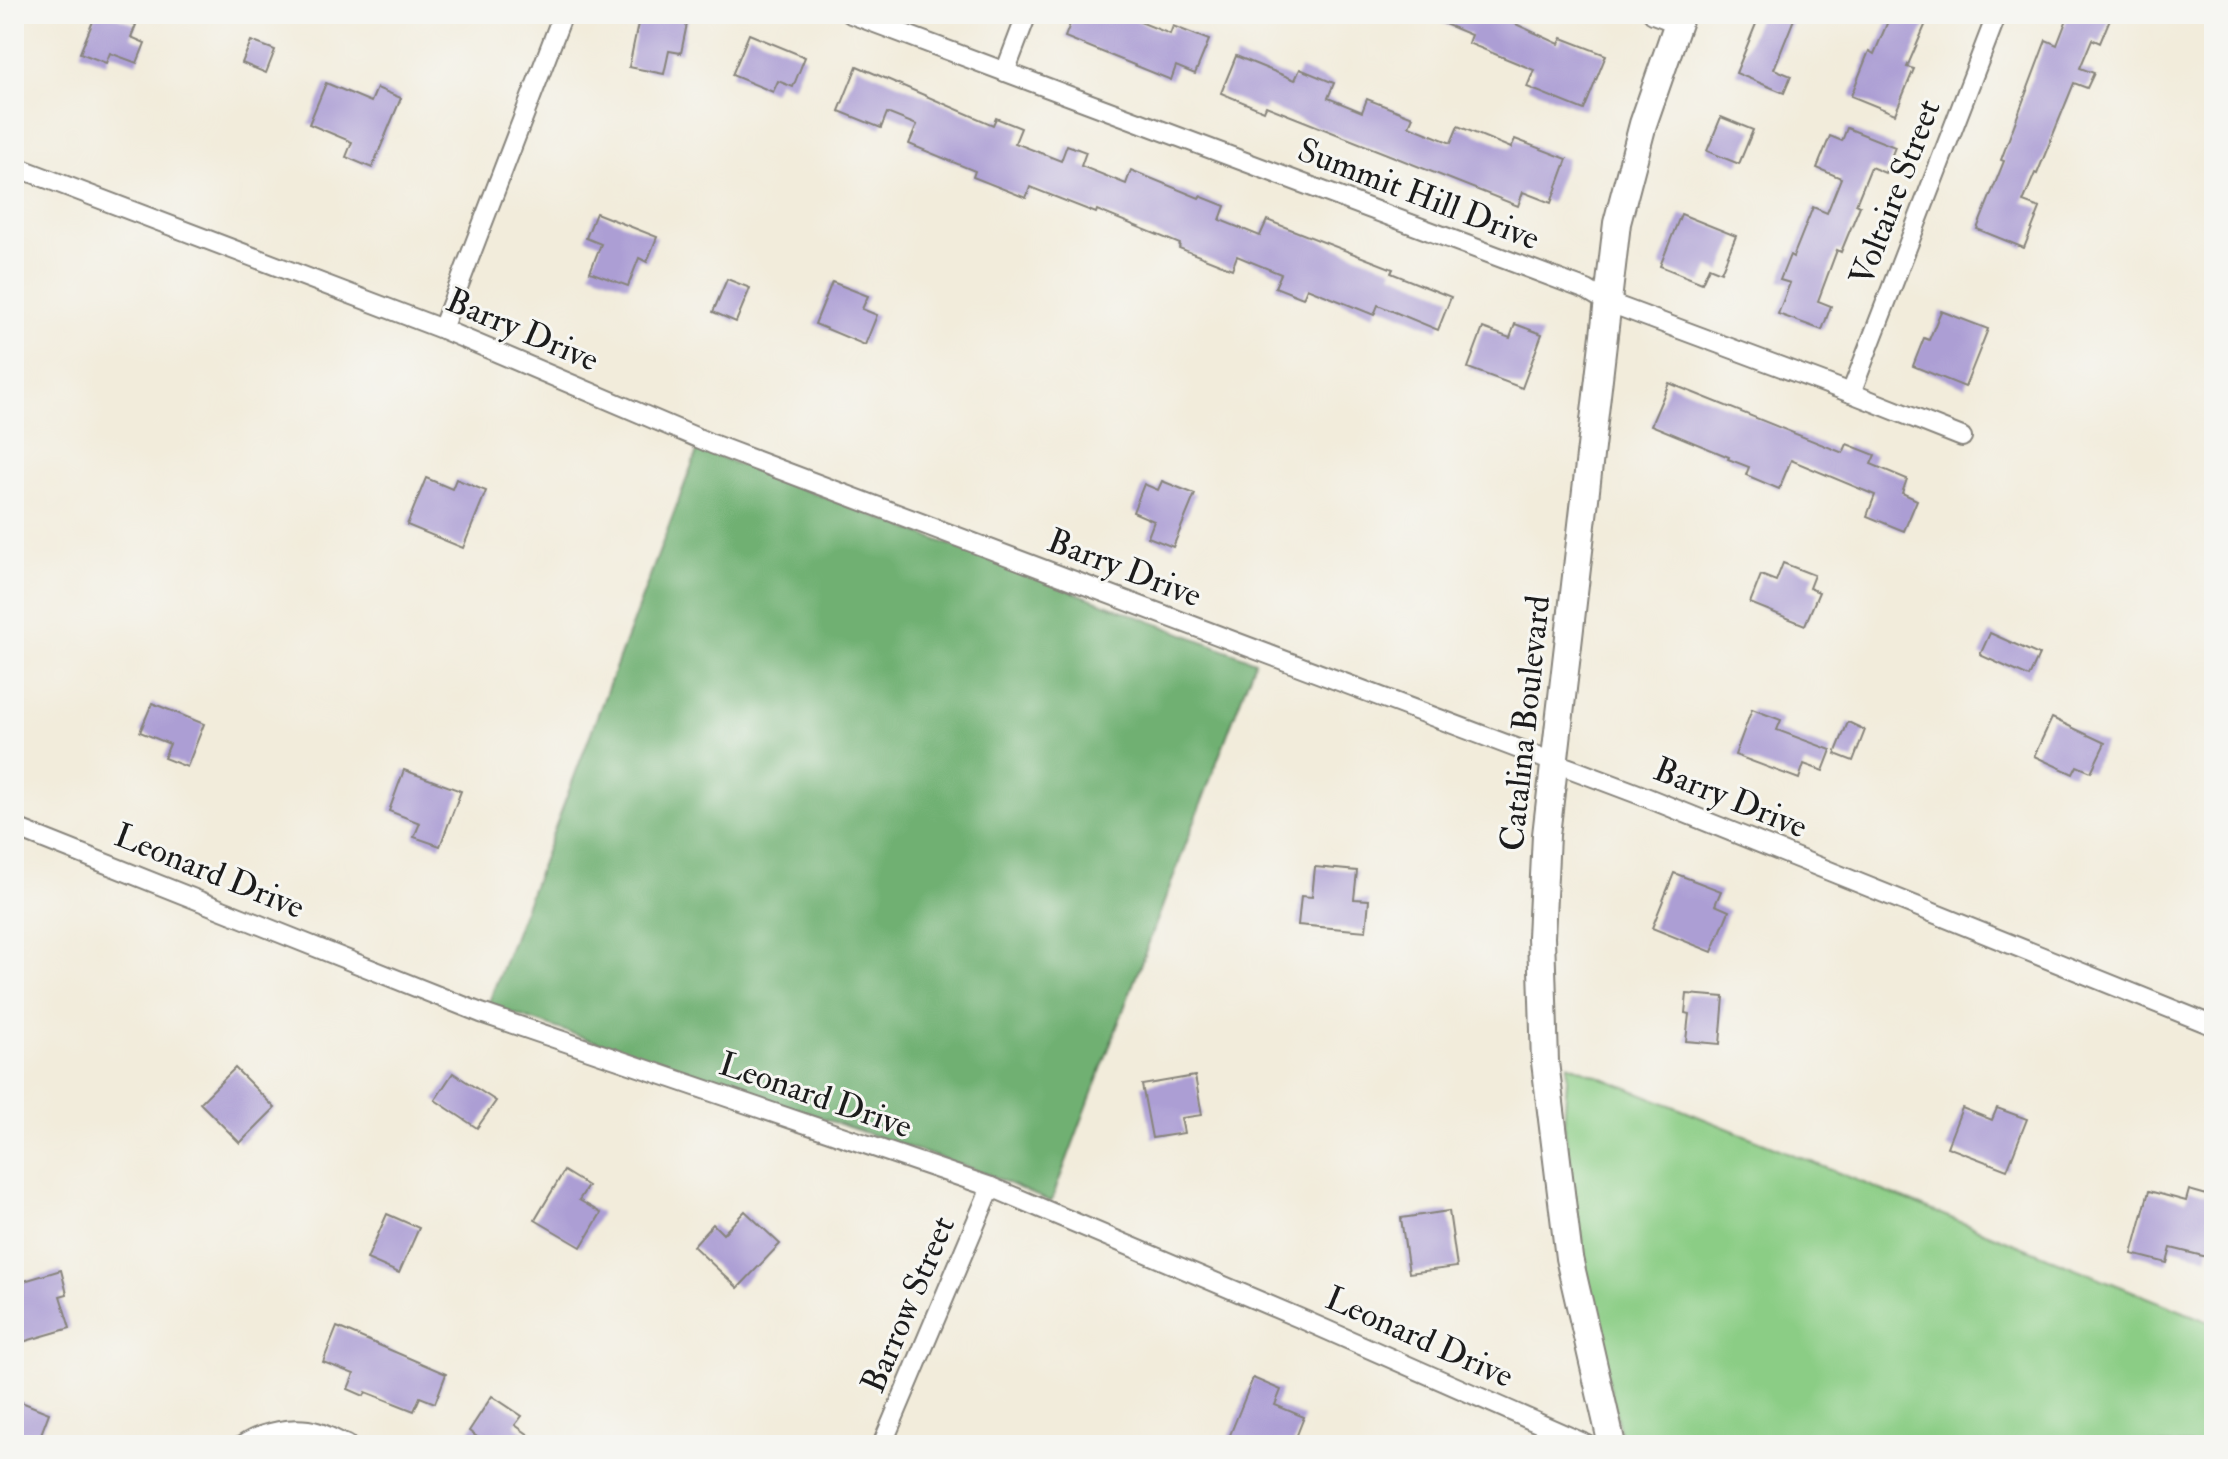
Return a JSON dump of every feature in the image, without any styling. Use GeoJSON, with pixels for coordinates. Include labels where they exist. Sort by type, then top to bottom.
{"type":"FeatureCollection","features":[{"type":"Feature","properties":{"kind":"street"},"geometry":{"type":"LineString","coordinates":[[442,329],[563,14]]}},
{"type":"Feature","properties":{"kind":"street","name":"Summit Hill Drive"},"geometry":{"type":"LineString","coordinates":[[851,14],[1587,290],[1607,302],[1962,437]]}},
{"type":"Feature","properties":{"kind":"street"},"geometry":{"type":"LineString","coordinates":[[1005,72],[1027,14]]}},
{"type":"Feature","properties":{"kind":"street","name":"Voltaire Street"},"geometry":{"type":"LineString","coordinates":[[1851,393],[1997,14]]}},
{"type":"Feature","properties":{"kind":"street","name":"Catalina Boulevard"},"geometry":{"type":"LineString","coordinates":[[1612,1445],[1569,1258],[1545,1062],[1541,937],[1546,835],[1617,223],[1670,17]]}},
{"type":"Feature","properties":{"kind":"street","name":"Barry Drive"},"geometry":{"type":"LineString","coordinates":[[14,166],[442,329],[723,448],[1638,794],[2214,1026]]}},
{"type":"Feature","properties":{"kind":"street","name":"Leonard Drive"},"geometry":{"type":"LineString","coordinates":[[14,827],[481,1013],[991,1187],[1588,1445]]}},
{"type":"Feature","properties":{"kind":"street","name":"Barrow Street"},"geometry":{"type":"LineString","coordinates":[[882,1445],[991,1187]]}},
{"type":"Feature","properties":{"kind":"street"},"geometry":{"type":"LineString","coordinates":[[243,1445],[254,1437],[298,1429],[317,1432],[347,1445]]}},
{"type":"Feature","properties":{"kind":"green space"},"geometry":{"type":"Polygon","coordinates":[[[698,449],[1255,661],[1051,1202],[984,1173],[488,1005],[698,449]]]}},
{"type":"Feature","properties":{"kind":"green space"},"geometry":{"type":"Polygon","coordinates":[[[1568,1064],[2214,1324],[2214,1445],[1623,1445],[1581,1257],[1564,1123],[1568,1064]]]}},
{"type":"Feature","properties":{"kind":"building"},"geometry":{"type":"Polygon","coordinates":[[[96,14],[109,14],[136,25],[131,37],[145,43],[137,63],[110,53],[106,63],[80,53],[96,14]]]}},
{"type":"Feature","properties":{"kind":"building"},"geometry":{"type":"Polygon","coordinates":[[[640,14],[689,14],[681,53],[669,51],[664,74],[629,67],[640,14]]]}},
{"type":"Feature","properties":{"kind":"building"},"geometry":{"type":"Polygon","coordinates":[[[1074,14],[1137,14],[1135,20],[1170,34],[1173,26],[1209,40],[1195,74],[1176,66],[1171,80],[1065,37],[1074,14]]]}},
{"type":"Feature","properties":{"kind":"building"},"geometry":{"type":"Polygon","coordinates":[[[1421,14],[1494,14],[1559,44],[1562,38],[1606,55],[1584,110],[1527,87],[1534,70],[1468,43],[1471,35],[1421,14]]]}},
{"type":"Feature","properties":{"kind":"building"},"geometry":{"type":"Polygon","coordinates":[[[1760,14],[1796,14],[1774,69],[1791,76],[1784,93],[1736,73],[1760,14]]]}},
{"type":"Feature","properties":{"kind":"building"},"geometry":{"type":"Polygon","coordinates":[[[1891,14],[1930,14],[1907,67],[1914,69],[1895,114],[1851,96],[1869,51],[1874,54],[1891,14]]]}},
{"type":"Feature","properties":{"kind":"building"},"geometry":{"type":"Polygon","coordinates":[[[2069,14],[2112,14],[2100,43],[2092,39],[2080,68],[2094,73],[2087,88],[2074,83],[2023,202],[2040,208],[2024,248],[1977,229],[2046,40],[2057,45],[2069,14]]]}},
{"type":"Feature","properties":{"kind":"building"},"geometry":{"type":"Polygon","coordinates":[[[749,34],[805,57],[793,87],[778,81],[773,92],[732,75],[749,34]]]}},
{"type":"Feature","properties":{"kind":"building"},"geometry":{"type":"Polygon","coordinates":[[[251,41],[275,50],[266,73],[242,63],[251,41]]]}},
{"type":"Feature","properties":{"kind":"building"},"geometry":{"type":"Polygon","coordinates":[[[1236,56],[1295,80],[1300,69],[1334,83],[1328,98],[1362,112],[1367,99],[1413,117],[1409,126],[1451,143],[1458,126],[1511,148],[1515,139],[1567,159],[1551,203],[1523,192],[1518,206],[1266,106],[1264,111],[1221,93],[1236,56]]]}},
{"type":"Feature","properties":{"kind":"building"},"geometry":{"type":"Polygon","coordinates":[[[857,66],[993,125],[996,118],[1021,128],[1015,143],[1061,161],[1067,145],[1086,152],[1081,166],[1126,184],[1131,170],[1200,196],[1225,206],[1220,220],[1260,236],[1267,220],[1393,269],[1391,273],[1451,297],[1438,330],[1378,305],[1374,315],[1307,288],[1303,298],[1275,287],[1281,274],[1237,256],[1232,269],[1097,210],[1096,213],[1030,187],[1026,198],[973,177],[975,171],[909,144],[917,125],[887,113],[881,128],[839,111],[857,66]]]}},
{"type":"Feature","properties":{"kind":"building"},"geometry":{"type":"Polygon","coordinates":[[[326,83],[371,102],[377,88],[401,98],[372,168],[346,157],[352,142],[309,124],[326,83]]]}},
{"type":"Feature","properties":{"kind":"building"},"geometry":{"type":"Polygon","coordinates":[[[1721,117],[1753,130],[1739,164],[1707,151],[1721,117]]]}},
{"type":"Feature","properties":{"kind":"building"},"geometry":{"type":"Polygon","coordinates":[[[1847,128],[1895,147],[1885,173],[1871,167],[1856,204],[1860,206],[1841,252],[1837,250],[1818,301],[1831,306],[1822,330],[1778,314],[1790,283],[1780,280],[1813,207],[1827,213],[1841,178],[1817,168],[1830,136],[1842,141],[1847,128]]]}},
{"type":"Feature","properties":{"kind":"building"},"geometry":{"type":"Polygon","coordinates":[[[596,213],[657,237],[647,262],[639,258],[628,286],[590,272],[601,244],[586,238],[596,213]]]}},
{"type":"Feature","properties":{"kind":"building"},"geometry":{"type":"Polygon","coordinates":[[[1681,214],[1736,236],[1721,272],[1709,267],[1702,283],[1660,266],[1681,214]]]}},
{"type":"Feature","properties":{"kind":"building"},"geometry":{"type":"Polygon","coordinates":[[[727,279],[750,288],[736,322],[713,312],[727,279]]]}},
{"type":"Feature","properties":{"kind":"building"},"geometry":{"type":"Polygon","coordinates":[[[832,282],[868,296],[862,309],[877,315],[865,345],[815,324],[832,282]]]}},
{"type":"Feature","properties":{"kind":"building"},"geometry":{"type":"Polygon","coordinates":[[[1941,311],[1988,329],[1965,387],[1913,366],[1924,338],[1929,340],[1941,311]]]}},
{"type":"Feature","properties":{"kind":"building"},"geometry":{"type":"Polygon","coordinates":[[[1515,324],[1542,334],[1522,388],[1468,368],[1483,328],[1510,338],[1515,324]]]}},
{"type":"Feature","properties":{"kind":"building"},"geometry":{"type":"Polygon","coordinates":[[[1669,383],[1843,453],[1847,444],[1875,455],[1871,464],[1907,479],[1902,493],[1917,500],[1904,531],[1867,516],[1875,495],[1791,460],[1779,489],[1746,475],[1749,467],[1729,457],[1651,425],[1669,383]]]}},
{"type":"Feature","properties":{"kind":"building"},"geometry":{"type":"Polygon","coordinates":[[[426,478],[452,489],[456,479],[486,491],[463,548],[407,525],[426,478]]]}},
{"type":"Feature","properties":{"kind":"building"},"geometry":{"type":"Polygon","coordinates":[[[1162,481],[1195,494],[1173,547],[1148,537],[1154,521],[1133,512],[1144,484],[1158,490],[1162,481]]]}},
{"type":"Feature","properties":{"kind":"building"},"geometry":{"type":"Polygon","coordinates":[[[1783,563],[1814,575],[1809,588],[1819,592],[1805,625],[1750,603],[1761,575],[1776,581],[1783,563]]]}},
{"type":"Feature","properties":{"kind":"building"},"geometry":{"type":"Polygon","coordinates":[[[1990,633],[2039,655],[2029,677],[1980,655],[1990,633]]]}},
{"type":"Feature","properties":{"kind":"building"},"geometry":{"type":"Polygon","coordinates":[[[152,703],[204,724],[187,767],[164,758],[170,744],[140,732],[152,703]]]}},
{"type":"Feature","properties":{"kind":"building"},"geometry":{"type":"Polygon","coordinates":[[[1752,709],[1781,720],[1777,730],[1831,750],[1823,771],[1804,764],[1799,779],[1735,755],[1752,709]]]}},
{"type":"Feature","properties":{"kind":"building"},"geometry":{"type":"Polygon","coordinates":[[[2052,718],[2105,743],[2091,772],[2077,766],[2073,774],[2034,756],[2052,718]]]}},
{"type":"Feature","properties":{"kind":"building"},"geometry":{"type":"Polygon","coordinates":[[[1848,722],[1865,730],[1853,761],[1835,754],[1848,722]]]}},
{"type":"Feature","properties":{"kind":"building"},"geometry":{"type":"Polygon","coordinates":[[[404,770],[461,791],[440,846],[414,837],[420,823],[389,811],[404,770]]]}},
{"type":"Feature","properties":{"kind":"building"},"geometry":{"type":"Polygon","coordinates":[[[1315,867],[1357,871],[1354,899],[1369,900],[1366,931],[1298,925],[1301,896],[1312,897],[1315,867]]]}},
{"type":"Feature","properties":{"kind":"building"},"geometry":{"type":"Polygon","coordinates":[[[1674,873],[1721,891],[1715,905],[1729,911],[1712,952],[1652,928],[1674,873]]]}},
{"type":"Feature","properties":{"kind":"building"},"geometry":{"type":"Polygon","coordinates":[[[1687,994],[1724,997],[1720,1044],[1686,1041],[1689,1014],[1685,1013],[1687,994]]]}},
{"type":"Feature","properties":{"kind":"building"},"geometry":{"type":"Polygon","coordinates":[[[235,1068],[275,1108],[240,1143],[200,1103],[235,1068]]]}},
{"type":"Feature","properties":{"kind":"building"},"geometry":{"type":"Polygon","coordinates":[[[453,1073],[496,1101],[477,1128],[435,1100],[453,1073]]]}},
{"type":"Feature","properties":{"kind":"building"},"geometry":{"type":"Polygon","coordinates":[[[1195,1076],[1202,1115],[1181,1118],[1184,1133],[1152,1138],[1142,1085],[1195,1076]]]}},
{"type":"Feature","properties":{"kind":"building"},"geometry":{"type":"Polygon","coordinates":[[[1962,1108],[1992,1120],[1997,1108],[2027,1119],[2007,1170],[1947,1147],[1962,1108]]]}},
{"type":"Feature","properties":{"kind":"building"},"geometry":{"type":"Polygon","coordinates":[[[564,1171],[588,1186],[579,1200],[601,1213],[581,1247],[535,1220],[564,1171]]]}},
{"type":"Feature","properties":{"kind":"building"},"geometry":{"type":"Polygon","coordinates":[[[2189,1190],[2214,1197],[2214,1230],[2207,1257],[2171,1248],[2167,1263],[2132,1254],[2149,1191],[2186,1201],[2189,1190]]]}},
{"type":"Feature","properties":{"kind":"building"},"geometry":{"type":"Polygon","coordinates":[[[745,1211],[780,1244],[738,1288],[693,1246],[713,1224],[723,1234],[745,1211]]]}},
{"type":"Feature","properties":{"kind":"building"},"geometry":{"type":"Polygon","coordinates":[[[1449,1211],[1457,1267],[1409,1273],[1401,1218],[1449,1211]]]}},
{"type":"Feature","properties":{"kind":"building"},"geometry":{"type":"Polygon","coordinates":[[[387,1214],[419,1228],[399,1273],[367,1259],[387,1214]]]}},
{"type":"Feature","properties":{"kind":"building"},"geometry":{"type":"Polygon","coordinates":[[[61,1270],[67,1294],[60,1296],[70,1328],[19,1343],[14,1326],[14,1284],[61,1270]]]}},
{"type":"Feature","properties":{"kind":"building"},"geometry":{"type":"Polygon","coordinates":[[[337,1327],[446,1374],[435,1403],[420,1397],[414,1411],[366,1392],[364,1396],[348,1389],[354,1374],[323,1362],[337,1327]]]}},
{"type":"Feature","properties":{"kind":"building"},"geometry":{"type":"Polygon","coordinates":[[[1253,1378],[1281,1390],[1275,1405],[1304,1417],[1293,1445],[1226,1445],[1253,1378]]]}},
{"type":"Feature","properties":{"kind":"building"},"geometry":{"type":"Polygon","coordinates":[[[492,1396],[522,1416],[515,1425],[529,1435],[522,1445],[488,1445],[469,1431],[492,1396]]]}},
{"type":"Feature","properties":{"kind":"building"},"geometry":{"type":"Polygon","coordinates":[[[14,1399],[49,1413],[38,1442],[14,1432],[14,1399]]]}}]}
